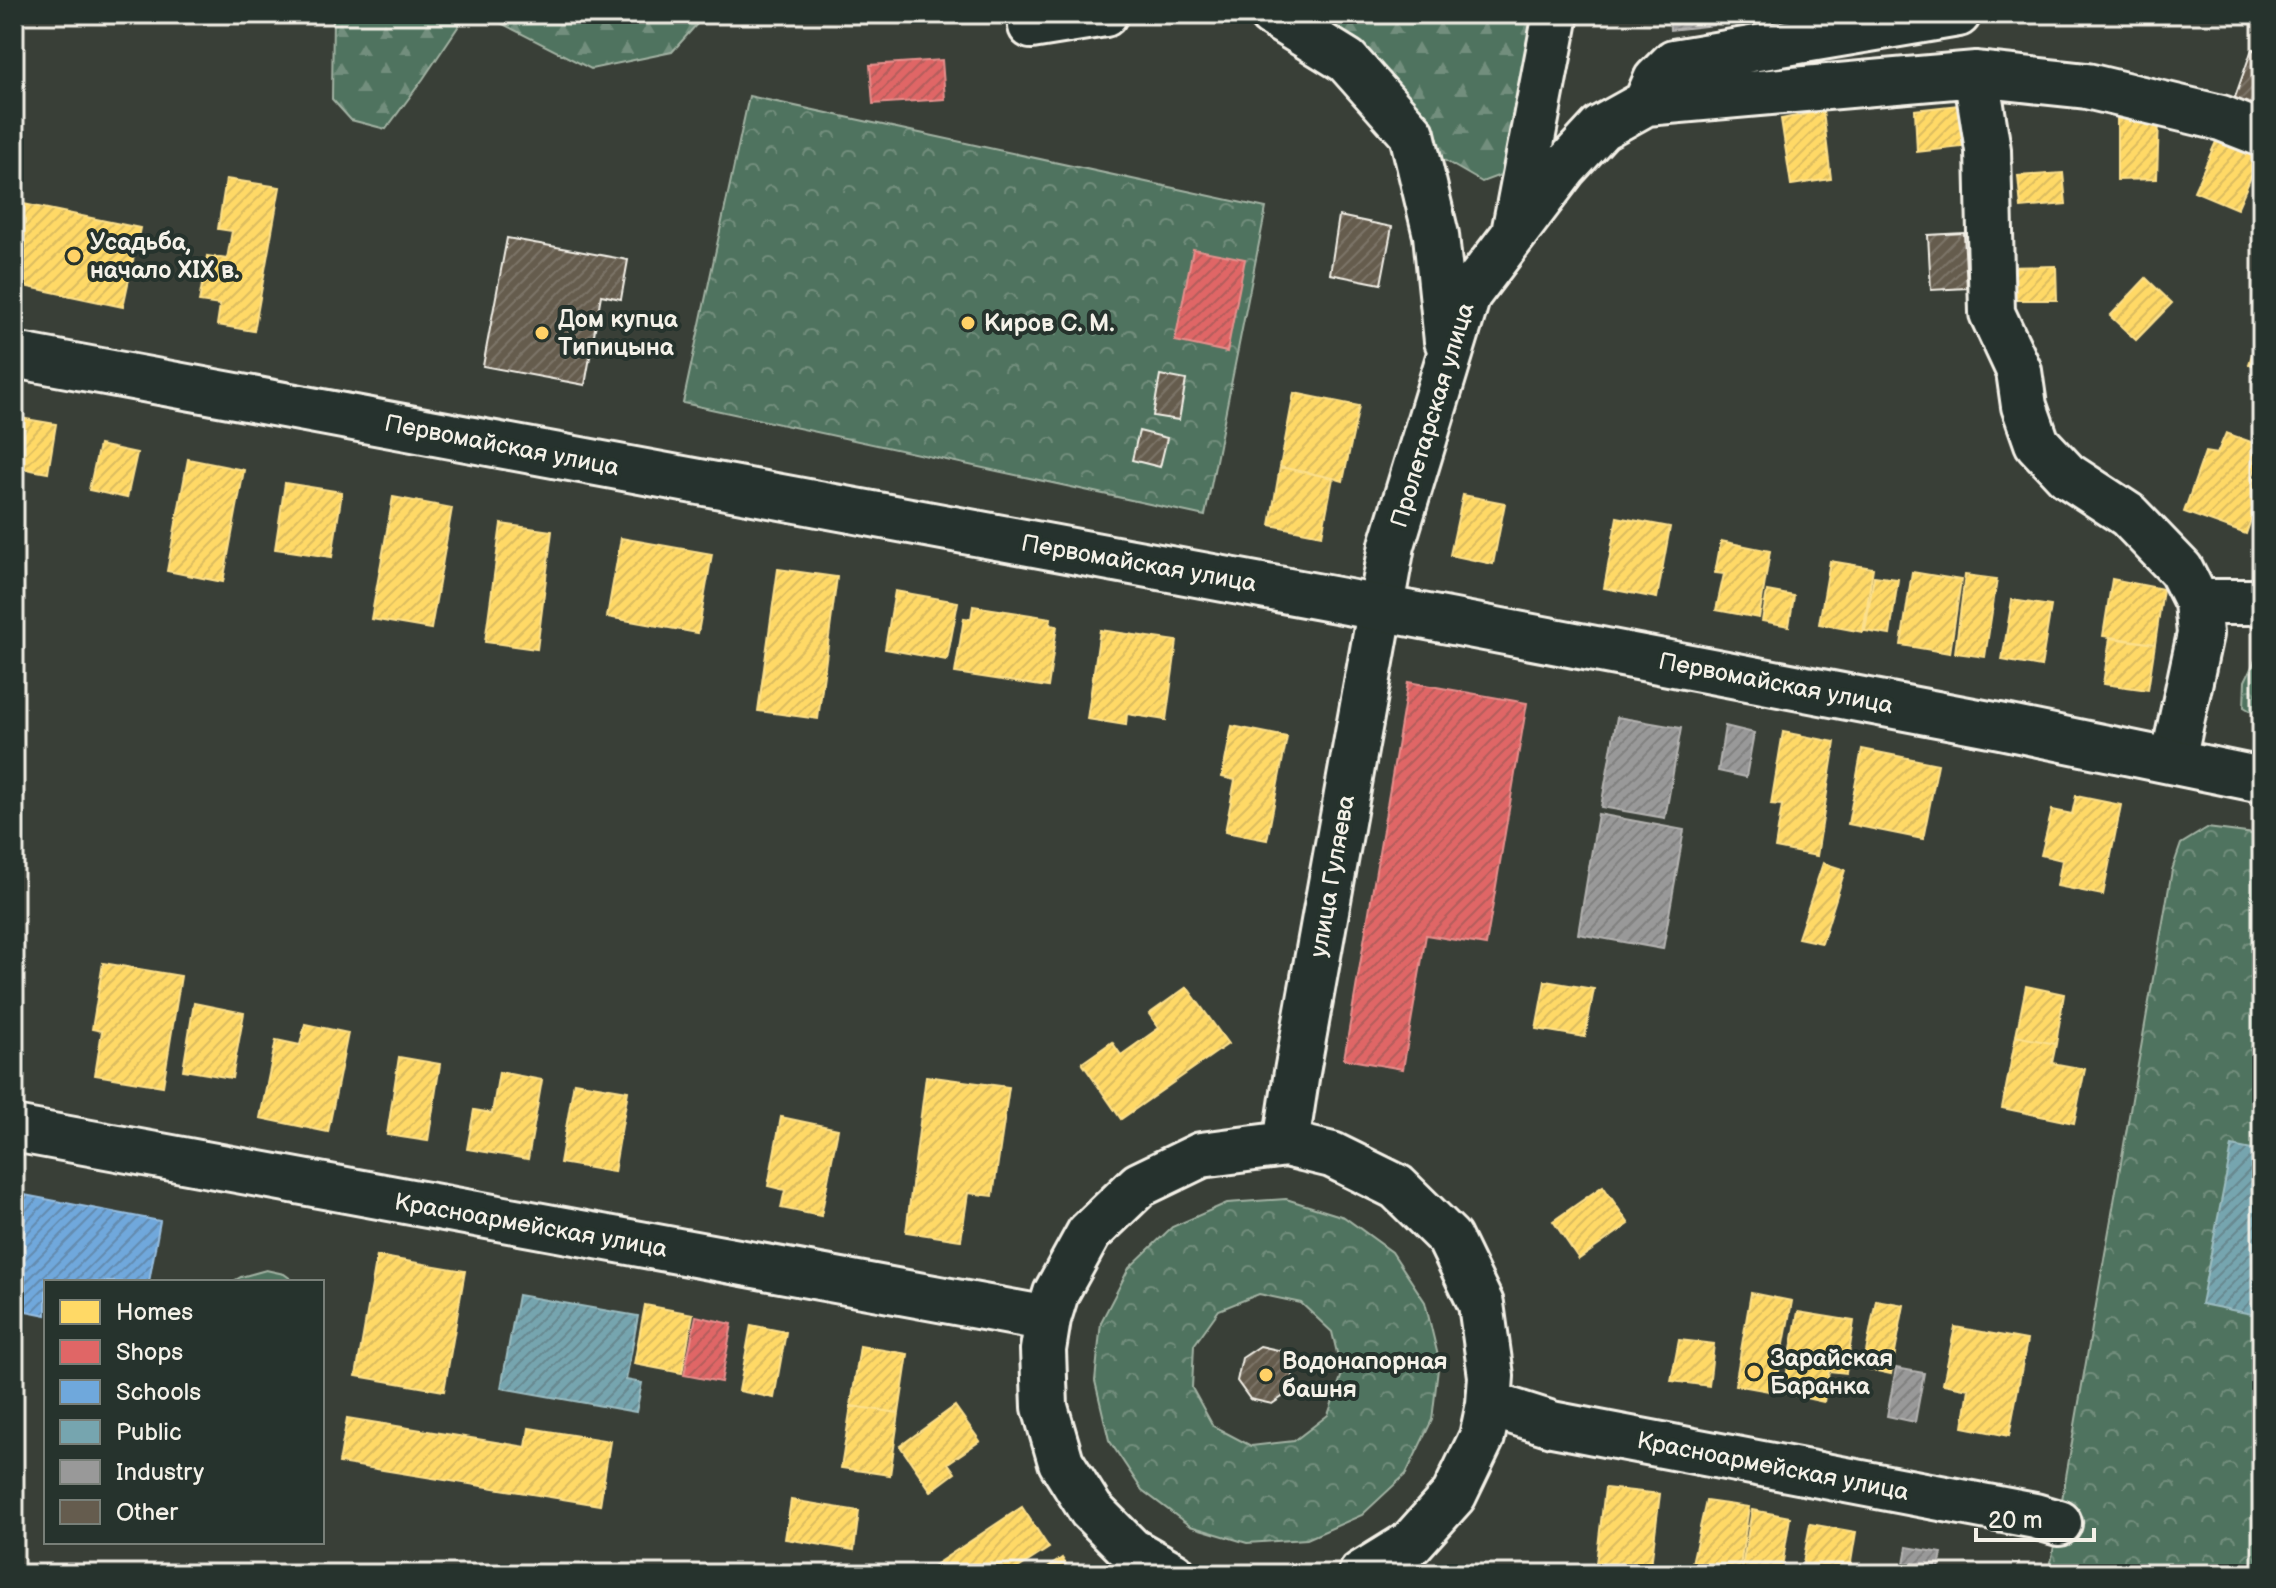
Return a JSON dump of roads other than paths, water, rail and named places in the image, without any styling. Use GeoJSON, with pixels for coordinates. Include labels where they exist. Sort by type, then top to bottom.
{"type":"FeatureCollection","features":[{"type":"Feature","properties":{"kind":"street"},"geometry":{"type":"LineString","coordinates":[[1031,26],[1105,14]]}},
{"type":"Feature","properties":{"kind":"street"},"geometry":{"type":"LineString","coordinates":[[1271,14],[1347,61],[1412,134],[1436,235],[1449,359]]}},
{"type":"Feature","properties":{"kind":"street"},"geometry":{"type":"LineString","coordinates":[[1514,237],[1556,14]]}},
{"type":"Feature","properties":{"kind":"street","name":"Пролетарская улица"},"geometry":{"type":"LineString","coordinates":[[1380,608],[1392,545],[1468,295],[1565,167],[1601,128],[1646,103],[1656,80],[1674,62],[1945,15]]}},
{"type":"Feature","properties":{"kind":"street"},"geometry":{"type":"LineString","coordinates":[[1646,103],[1976,74],[2087,86],[2221,118],[2262,134]]}},
{"type":"Feature","properties":{"kind":"street"},"geometry":{"type":"LineString","coordinates":[[1976,74],[1988,150],[1992,313],[2019,371],[2024,406],[2037,443],[2067,475],[2128,515],[2181,570],[2197,602],[2200,634],[2173,760]]}},
{"type":"Feature","properties":{"kind":"street","name":"Первомайская улица"},"geometry":{"type":"LineString","coordinates":[[14,355],[1380,608],[2173,760],[2262,780]]}},
{"type":"Feature","properties":{"kind":"street"},"geometry":{"type":"LineString","coordinates":[[2197,602],[2262,602]]}},
{"type":"Feature","properties":{"kind":"street","name":"улица Гуляева"},"geometry":{"type":"LineString","coordinates":[[1286,1144],[1380,608]]}},
{"type":"Feature","properties":{"kind":"street","name":"Красноармейская улица"},"geometry":{"type":"LineString","coordinates":[[14,1129],[1048,1319]]}},
{"type":"Feature","properties":{"kind":"street"},"geometry":{"type":"LineString","coordinates":[[1173,1574],[1131,1550],[1091,1510],[1061,1462],[1045,1407],[1043,1350],[1048,1319],[1056,1293],[1089,1233],[1139,1185],[1201,1155],[1286,1144],[1332,1155],[1397,1187],[1449,1238],[1481,1304],[1491,1376],[1482,1437],[1454,1495],[1411,1543],[1361,1574]]}},
{"type":"Feature","properties":{"kind":"street","name":"Красноармейская улица"},"geometry":{"type":"LineString","coordinates":[[1489,1404],[1552,1424],[2059,1523]]}},
{"type":"Feature","properties":{"kind":"place","name":"Усадьба, начало XIX в."},"geometry":{"type":"Point","coordinates":[74,256]}},
{"type":"Feature","properties":{"kind":"place","name":"Киров С. М."},"geometry":{"type":"Point","coordinates":[968,323]}},
{"type":"Feature","properties":{"kind":"place","name":"Дом купца Типицына"},"geometry":{"type":"Point","coordinates":[542,333]}},
{"type":"Feature","properties":{"kind":"place","name":"Зарайская Баранка"},"geometry":{"type":"Point","coordinates":[1754,1372]}},
{"type":"Feature","properties":{"kind":"place","name":"Водонапорная башня"},"geometry":{"type":"Point","coordinates":[1266,1375]}}]}
